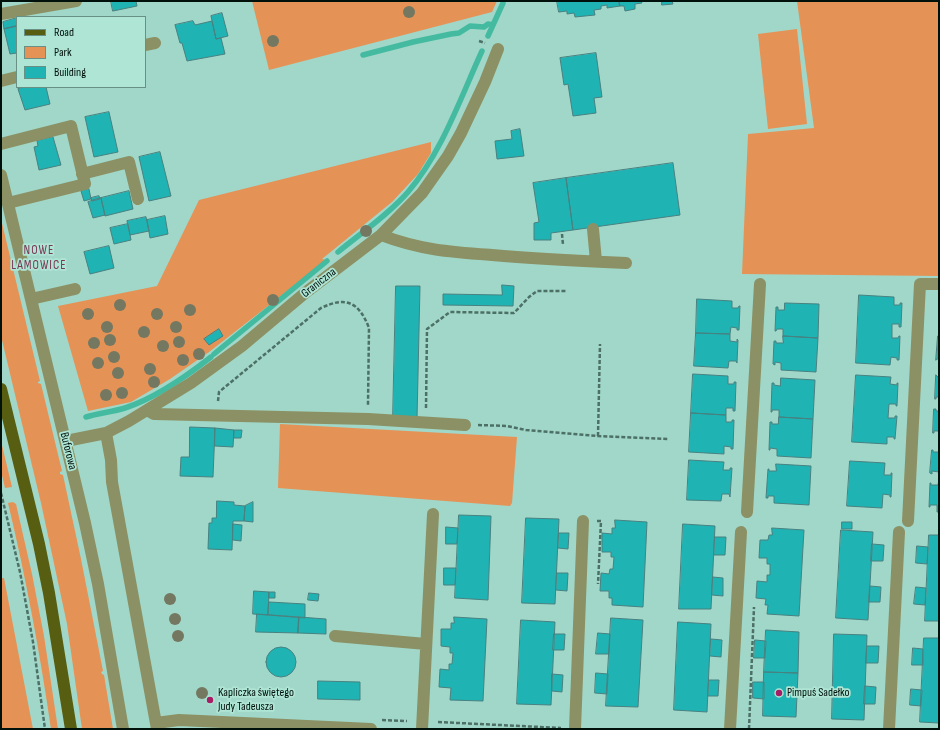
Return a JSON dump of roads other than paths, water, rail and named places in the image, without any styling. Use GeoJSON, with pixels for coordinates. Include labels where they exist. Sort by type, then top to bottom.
{"type":"FeatureCollection","features":[{"type":"Feature","properties":{"kind":"main road"},"geometry":{"type":"LineString","coordinates":[[1,389],[49,593],[71,729]]}},
{"type":"Feature","properties":{"kind":"street"},"geometry":{"type":"LineString","coordinates":[[1,14],[76,1]]}},
{"type":"Feature","properties":{"kind":"street","name":"Graniczna"},"geometry":{"type":"LineString","coordinates":[[66,441],[106,432],[147,410],[191,383],[242,346],[305,293],[381,234],[422,193],[448,156],[462,133],[498,49]]}},
{"type":"Feature","properties":{"kind":"street"},"geometry":{"type":"LineString","coordinates":[[1,81],[16,77]]}},
{"type":"Feature","properties":{"kind":"street"},"geometry":{"type":"LineString","coordinates":[[1,144],[71,126],[85,184],[8,203]]}},
{"type":"Feature","properties":{"kind":"street"},"geometry":{"type":"LineString","coordinates":[[82,174],[129,162],[138,199]]}},
{"type":"Feature","properties":{"kind":"street","name":"Buforowa"},"geometry":{"type":"LineString","coordinates":[[1,175],[85,523],[98,584],[123,729]]}},
{"type":"Feature","properties":{"kind":"street"},"geometry":{"type":"LineString","coordinates":[[593,229],[596,262]]}},
{"type":"Feature","properties":{"kind":"street"},"geometry":{"type":"LineString","coordinates":[[381,234],[402,243],[437,250],[626,263]]}},
{"type":"Feature","properties":{"kind":"street"},"geometry":{"type":"LineString","coordinates":[[747,512],[760,284]]}},
{"type":"Feature","properties":{"kind":"street"},"geometry":{"type":"LineString","coordinates":[[908,521],[920,284],[939,284]]}},
{"type":"Feature","properties":{"kind":"street"},"geometry":{"type":"LineString","coordinates":[[31,299],[75,289]]}},
{"type":"Feature","properties":{"kind":"street"},"geometry":{"type":"LineString","coordinates":[[147,410],[154,414],[426,422],[465,425]]}},
{"type":"Feature","properties":{"kind":"street"},"geometry":{"type":"LineString","coordinates":[[106,432],[111,460],[112,482],[157,726],[179,720],[371,729]]}},
{"type":"Feature","properties":{"kind":"street"},"geometry":{"type":"LineString","coordinates":[[422,729],[433,514]]}},
{"type":"Feature","properties":{"kind":"street"},"geometry":{"type":"LineString","coordinates":[[575,729],[583,521]]}},
{"type":"Feature","properties":{"kind":"street"},"geometry":{"type":"LineString","coordinates":[[730,729],[741,532]]}},
{"type":"Feature","properties":{"kind":"street"},"geometry":{"type":"LineString","coordinates":[[889,729],[899,532]]}},
{"type":"Feature","properties":{"kind":"street"},"geometry":{"type":"LineString","coordinates":[[335,636],[426,644]]}},
{"type":"Feature","properties":{"kind":"waterway"},"geometry":{"type":"LineString","coordinates":[[488,36],[503,3]]}},
{"type":"Feature","properties":{"kind":"waterway"},"geometry":{"type":"LineString","coordinates":[[363,55],[413,42],[459,33],[470,26],[484,27],[488,24],[493,25]]}},
{"type":"Feature","properties":{"kind":"waterway"},"geometry":{"type":"LineString","coordinates":[[338,252],[392,208],[408,192],[420,176],[431,160],[450,124],[482,51]]}},
{"type":"Feature","properties":{"kind":"waterway"},"geometry":{"type":"LineString","coordinates":[[214,354],[327,261]]}},
{"type":"Feature","properties":{"kind":"waterway"},"geometry":{"type":"LineString","coordinates":[[86,417],[125,408],[147,399],[181,379],[211,357]]}},
{"type":"Feature","properties":{"kind":"place","name":"Pimpuś Sadełko"},"geometry":{"type":"Point","coordinates":[779,693]}},
{"type":"Feature","properties":{"kind":"place","name":"Kapliczka świętego Judy Tadeusza"},"geometry":{"type":"Point","coordinates":[210,700]}},
{"type":"Feature","properties":{"kind":"district","name":"NOWE LAMOWICE"},"geometry":{"type":"Point","coordinates":[39,258]}}]}
